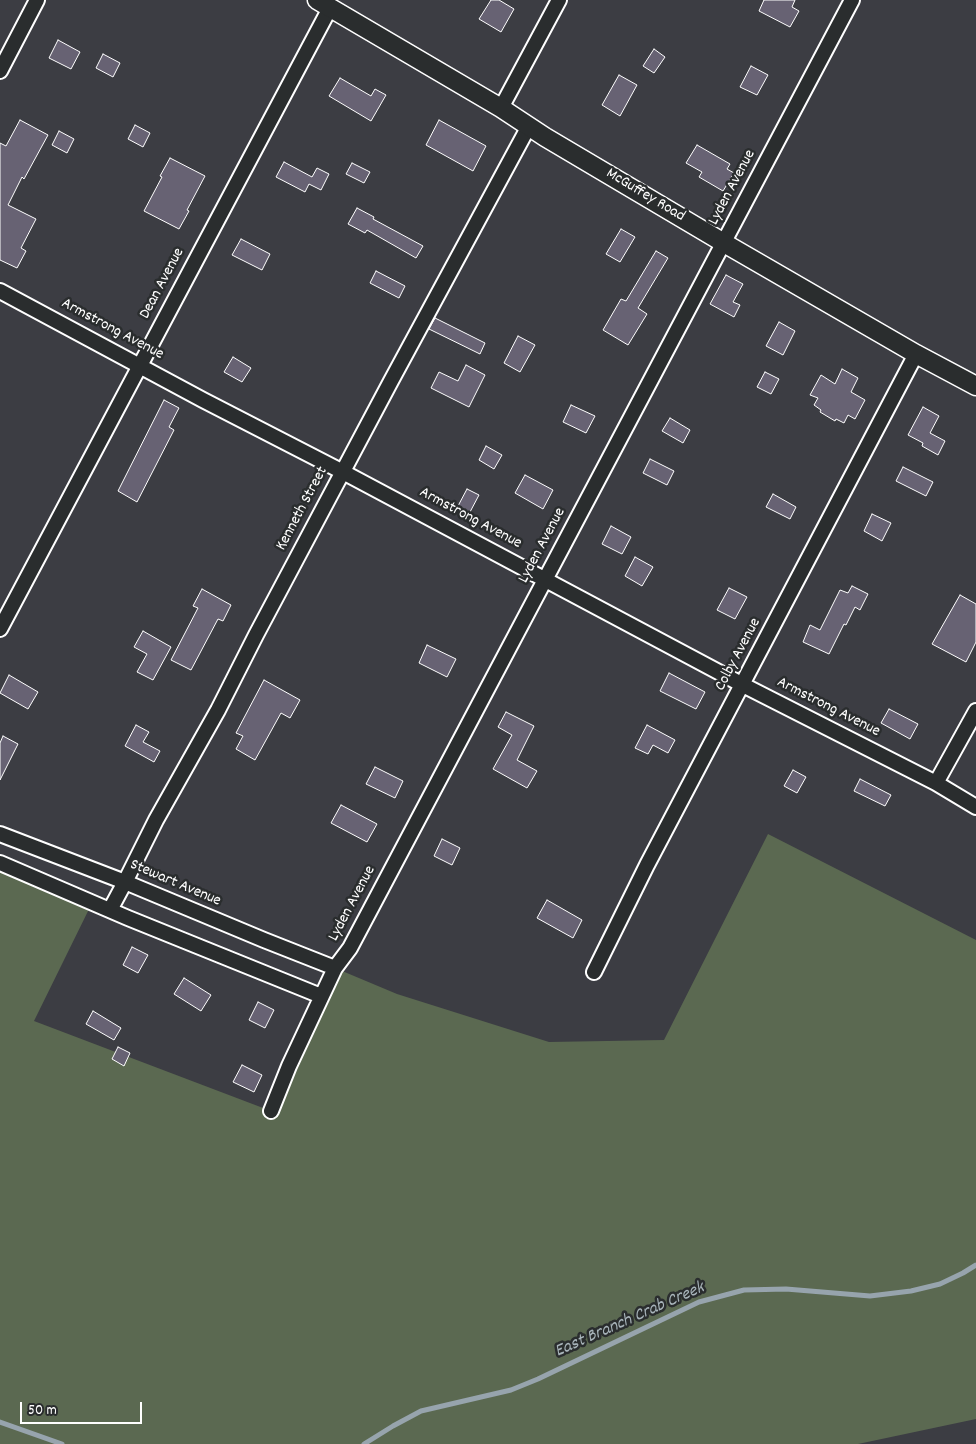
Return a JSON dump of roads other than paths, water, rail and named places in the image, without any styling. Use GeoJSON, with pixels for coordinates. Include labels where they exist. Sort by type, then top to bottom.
{"type":"FeatureCollection","features":[{"type":"Feature","properties":{"kind":"street"},"geometry":{"type":"LineString","coordinates":[[0,71],[37,0]]}},
{"type":"Feature","properties":{"kind":"street"},"geometry":{"type":"LineString","coordinates":[[501,108],[559,0]]}},
{"type":"Feature","properties":{"kind":"street","name":"Lyden Avenue"},"geometry":{"type":"LineString","coordinates":[[271,1111],[289,1066],[335,968],[350,948],[852,0]]}},
{"type":"Feature","properties":{"kind":"street","name":"McGuffey Road"},"geometry":{"type":"LineString","coordinates":[[324,4],[501,108],[545,137],[724,243],[916,354],[976,386]]}},
{"type":"Feature","properties":{"kind":"street","name":"Dean Avenue"},"geometry":{"type":"LineString","coordinates":[[0,630],[140,365],[324,4]]}},
{"type":"Feature","properties":{"kind":"street","name":"Kenneth Street"},"geometry":{"type":"LineString","coordinates":[[110,910],[156,820],[218,710],[256,635],[529,126]]}},
{"type":"Feature","properties":{"kind":"street","name":"Armstrong Avenue"},"geometry":{"type":"LineString","coordinates":[[0,291],[743,684],[936,783],[976,807]]}},
{"type":"Feature","properties":{"kind":"street","name":"Colby Avenue"},"geometry":{"type":"LineString","coordinates":[[594,972],[646,865],[916,354]]}},
{"type":"Feature","properties":{"kind":"street"},"geometry":{"type":"LineString","coordinates":[[936,783],[976,711]]}},
{"type":"Feature","properties":{"kind":"street","name":"Stewart Avenue"},"geometry":{"type":"LineString","coordinates":[[0,834],[125,882],[335,968]]}},
{"type":"Feature","properties":{"kind":"street"},"geometry":{"type":"LineString","coordinates":[[0,863],[321,996]]}},
{"type":"Feature","properties":{"kind":"waterway","name":"East Branch Crab Creek"},"geometry":{"type":"LineString","coordinates":[[364,1444],[421,1411],[511,1390],[699,1302],[744,1290],[786,1289],[870,1296],[911,1291],[940,1284],[976,1265]]}},
{"type":"Feature","properties":{"kind":"waterway","name":"East Branch Crab Creek"},"geometry":{"type":"LineString","coordinates":[[0,1422],[62,1444]]}}]}
